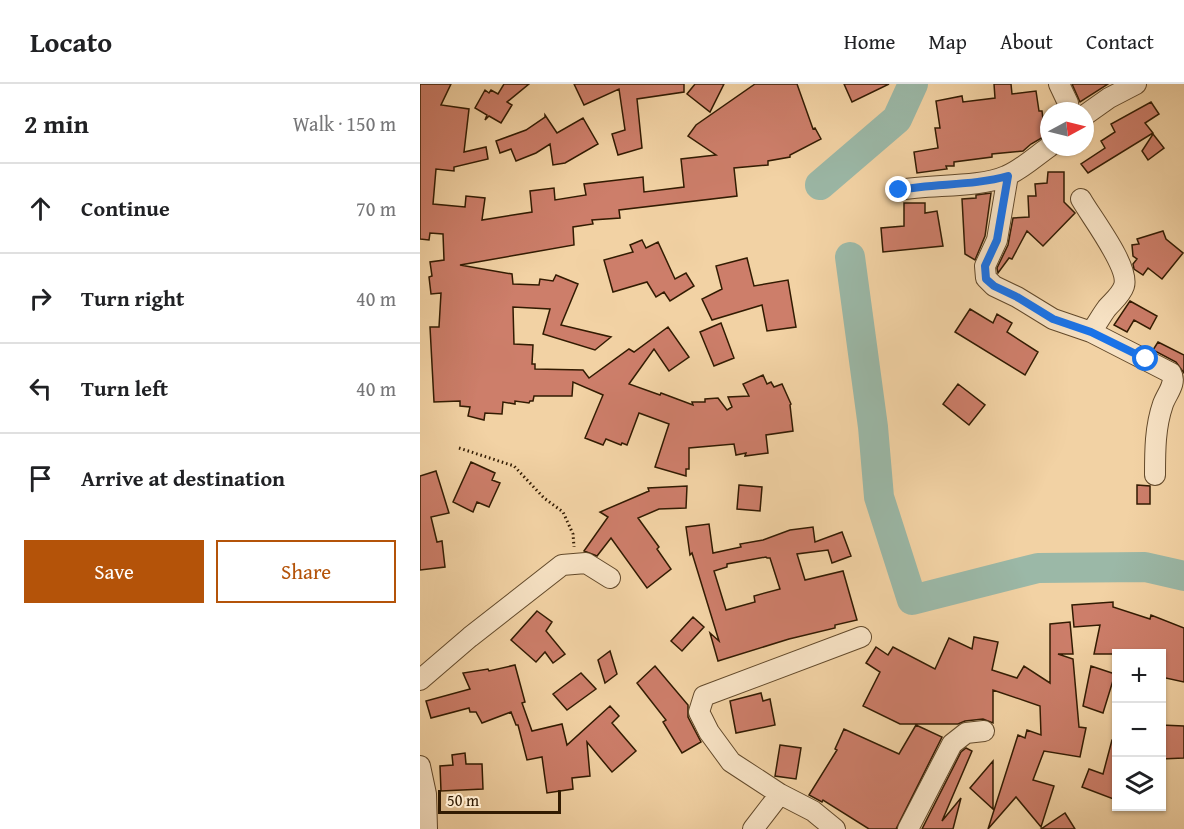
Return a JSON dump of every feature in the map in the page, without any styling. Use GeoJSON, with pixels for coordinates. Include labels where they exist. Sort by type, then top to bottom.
{"type":"FeatureCollection","features":[{"type":"Feature","properties":{"kind":"street"},"geometry":{"type":"LineString","coordinates":[[1059,84],[1068,102]]}},
{"type":"Feature","properties":{"kind":"street"},"geometry":{"type":"LineString","coordinates":[[1094,109],[1109,98],[1136,84]]}},
{"type":"Feature","properties":{"kind":"street"},"geometry":{"type":"LineString","coordinates":[[899,190],[920,186],[989,181],[1008,176],[1040,153]]}},
{"type":"Feature","properties":{"kind":"street"},"geometry":{"type":"LineString","coordinates":[[1008,176],[997,240],[985,266],[986,279],[994,286],[1053,319],[1091,332],[1166,370],[1174,377],[1156,432],[1155,475]]}},
{"type":"Feature","properties":{"kind":"street"},"geometry":{"type":"LineString","coordinates":[[1081,200],[1125,275],[1121,293],[1091,332]]}},
{"type":"Feature","properties":{"kind":"street"},"geometry":{"type":"LineString","coordinates":[[420,680],[470,637],[562,565],[585,564],[610,578]]}},
{"type":"Feature","properties":{"kind":"street"},"geometry":{"type":"LineString","coordinates":[[835,829],[813,811],[780,794],[731,762],[709,732],[699,712],[704,696],[861,637]]}},
{"type":"Feature","properties":{"kind":"street"},"geometry":{"type":"LineString","coordinates":[[908,829],[952,744],[966,733],[984,731]]}},
{"type":"Feature","properties":{"kind":"street"},"geometry":{"type":"LineString","coordinates":[[420,766],[426,794],[427,829]]}},
{"type":"Feature","properties":{"kind":"street"},"geometry":{"type":"LineString","coordinates":[[753,829],[780,794]]}},
{"type":"Feature","properties":{"kind":"path"},"geometry":{"type":"LineString","coordinates":[[459,448],[514,466],[544,498],[563,512],[573,534],[574,564]]}},
{"type":"Feature","properties":{"kind":"building"},"geometry":{"type":"Polygon","coordinates":[[[420,84],[451,84],[441,105],[469,109],[464,152],[486,147],[488,159],[454,167],[454,171],[436,169],[433,204],[465,207],[466,196],[485,198],[482,220],[532,212],[530,191],[554,188],[555,200],[586,195],[584,184],[643,177],[644,192],[684,187],[681,159],[716,155],[688,136],[696,125],[755,84],[797,84],[813,129],[815,128],[821,139],[790,157],[768,161],[768,165],[734,168],[737,196],[619,210],[620,218],[592,220],[593,224],[573,227],[574,245],[460,265],[512,274],[513,284],[539,285],[540,279],[553,281],[556,275],[578,284],[561,325],[611,337],[595,350],[543,334],[550,309],[513,307],[514,344],[533,345],[532,364],[535,364],[535,369],[583,370],[589,378],[629,349],[634,352],[668,327],[689,357],[669,371],[654,349],[629,384],[693,405],[692,402],[705,402],[705,399],[718,398],[727,410],[732,407],[728,397],[749,396],[743,384],[763,375],[767,384],[771,382],[774,387],[782,384],[791,404],[793,431],[766,435],[768,453],[736,455],[734,444],[689,448],[689,469],[686,469],[686,476],[655,467],[669,424],[639,413],[627,445],[606,439],[603,445],[585,438],[603,395],[573,382],[572,396],[534,396],[533,401],[529,403],[503,402],[502,414],[485,413],[484,420],[468,416],[470,407],[460,406],[460,401],[434,402],[430,327],[439,327],[441,293],[431,294],[429,277],[432,276],[430,262],[444,260],[443,234],[430,233],[429,240],[420,239],[420,84]]]}},
{"type":"Feature","properties":{"kind":"building"},"geometry":{"type":"Polygon","coordinates":[[[504,84],[529,84],[507,102],[512,105],[501,123],[489,116],[485,120],[487,115],[475,108],[485,90],[498,94],[504,84]]]}},
{"type":"Feature","properties":{"kind":"building"},"geometry":{"type":"Polygon","coordinates":[[[574,84],[684,84],[684,92],[637,99],[642,148],[618,155],[612,134],[625,130],[619,89],[584,105],[574,84]]]}},
{"type":"Feature","properties":{"kind":"building"},"geometry":{"type":"Polygon","coordinates":[[[695,84],[724,84],[710,112],[687,94],[695,84]]]}},
{"type":"Feature","properties":{"kind":"building"},"geometry":{"type":"Polygon","coordinates":[[[844,84],[889,84],[852,102],[844,84]]]}},
{"type":"Feature","properties":{"kind":"building"},"geometry":{"type":"Polygon","coordinates":[[[994,84],[1011,84],[1012,94],[1036,91],[1040,111],[1040,139],[1023,151],[992,154],[992,157],[954,162],[954,166],[946,166],[947,169],[917,173],[914,152],[938,148],[935,128],[940,128],[936,101],[962,96],[963,102],[995,98],[994,84]]]}},
{"type":"Feature","properties":{"kind":"building"},"geometry":{"type":"Polygon","coordinates":[[[1072,84],[1108,84],[1080,102],[1072,84]]]}},
{"type":"Feature","properties":{"kind":"building"},"geometry":{"type":"Polygon","coordinates":[[[1151,102],[1159,114],[1145,123],[1153,133],[1088,173],[1081,164],[1105,148],[1101,141],[1115,132],[1111,124],[1151,102]]]}},
{"type":"Feature","properties":{"kind":"building"},"geometry":{"type":"Polygon","coordinates":[[[545,115],[557,133],[583,118],[598,144],[565,163],[553,165],[550,144],[516,161],[511,149],[500,153],[496,141],[526,130],[545,115]]]}},
{"type":"Feature","properties":{"kind":"building"},"geometry":{"type":"Polygon","coordinates":[[[1153,134],[1164,148],[1148,160],[1142,151],[1153,134]]]}},
{"type":"Feature","properties":{"kind":"building"},"geometry":{"type":"Polygon","coordinates":[[[1048,172],[1064,172],[1064,202],[1075,213],[1043,246],[1027,231],[1012,259],[1009,258],[998,273],[997,268],[1008,245],[1013,218],[1029,217],[1028,196],[1036,196],[1035,184],[1047,183],[1048,172]]]}},
{"type":"Feature","properties":{"kind":"building"},"geometry":{"type":"Polygon","coordinates":[[[991,193],[985,236],[975,260],[965,254],[962,199],[976,198],[976,195],[991,193]]]}},
{"type":"Feature","properties":{"kind":"building"},"geometry":{"type":"Polygon","coordinates":[[[904,203],[925,203],[925,213],[937,211],[943,246],[883,252],[881,228],[904,226],[904,203]]]}},
{"type":"Feature","properties":{"kind":"building"},"geometry":{"type":"Polygon","coordinates":[[[1163,231],[1166,239],[1183,253],[1162,279],[1148,268],[1143,275],[1134,269],[1133,264],[1137,259],[1133,256],[1132,245],[1139,244],[1137,239],[1163,231]]]}},
{"type":"Feature","properties":{"kind":"building"},"geometry":{"type":"Polygon","coordinates":[[[642,240],[646,248],[658,242],[675,279],[686,273],[694,286],[670,301],[664,292],[656,297],[647,282],[613,292],[604,260],[633,252],[630,245],[642,240]]]}},
{"type":"Feature","properties":{"kind":"building"},"geometry":{"type":"Polygon","coordinates":[[[747,258],[754,286],[788,280],[796,327],[767,331],[762,305],[712,320],[702,299],[722,289],[716,266],[747,258]]]}},
{"type":"Feature","properties":{"kind":"building"},"geometry":{"type":"Polygon","coordinates":[[[1130,301],[1157,316],[1150,329],[1134,320],[1127,332],[1114,325],[1130,301]]]}},
{"type":"Feature","properties":{"kind":"building"},"geometry":{"type":"Polygon","coordinates":[[[970,309],[993,323],[997,314],[1012,323],[1007,332],[1038,352],[1025,375],[955,332],[970,309]]]}},
{"type":"Feature","properties":{"kind":"building"},"geometry":{"type":"Polygon","coordinates":[[[721,323],[734,358],[714,366],[700,332],[721,323]]]}},
{"type":"Feature","properties":{"kind":"building"},"geometry":{"type":"Polygon","coordinates":[[[1158,342],[1184,355],[1184,373],[1176,362],[1153,350],[1158,342]]]}},
{"type":"Feature","properties":{"kind":"building"},"geometry":{"type":"Polygon","coordinates":[[[958,384],[985,405],[969,425],[943,404],[958,384]]]}},
{"type":"Feature","properties":{"kind":"building"},"geometry":{"type":"Polygon","coordinates":[[[471,462],[495,473],[492,480],[500,483],[489,507],[477,502],[473,512],[453,502],[471,462]]]}},
{"type":"Feature","properties":{"kind":"building"},"geometry":{"type":"Polygon","coordinates":[[[436,471],[449,513],[431,517],[437,542],[442,541],[445,567],[420,570],[420,476],[436,471]]]}},
{"type":"Feature","properties":{"kind":"building"},"geometry":{"type":"Polygon","coordinates":[[[739,485],[762,487],[760,511],[737,509],[739,485]]]}},
{"type":"Feature","properties":{"kind":"building"},"geometry":{"type":"Polygon","coordinates":[[[1137,485],[1150,486],[1150,504],[1137,504],[1137,485]]]}},
{"type":"Feature","properties":{"kind":"building"},"geometry":{"type":"Polygon","coordinates":[[[687,486],[686,508],[659,509],[638,518],[659,547],[657,549],[671,569],[647,588],[611,538],[597,556],[584,551],[608,517],[600,512],[649,491],[648,488],[687,486]]]}},
{"type":"Feature","properties":{"kind":"building"},"geometry":{"type":"Polygon","coordinates":[[[709,524],[713,553],[741,547],[740,544],[763,540],[790,530],[813,527],[815,542],[842,532],[851,556],[832,563],[828,550],[797,554],[805,580],[843,571],[857,620],[718,661],[710,633],[719,641],[692,553],[690,555],[686,527],[709,524]],[[770,558],[727,564],[727,567],[714,571],[726,610],[755,602],[754,596],[780,589],[770,558]]]}},
{"type":"Feature","properties":{"kind":"building"},"geometry":{"type":"Polygon","coordinates":[[[1113,602],[1113,607],[1150,619],[1151,615],[1184,628],[1184,682],[1166,678],[1166,649],[1112,649],[1112,654],[1094,654],[1100,625],[1074,627],[1072,605],[1113,602]]]}},
{"type":"Feature","properties":{"kind":"building"},"geometry":{"type":"Polygon","coordinates":[[[537,611],[552,622],[546,631],[565,654],[553,663],[545,652],[536,662],[511,640],[537,611]]]}},
{"type":"Feature","properties":{"kind":"building"},"geometry":{"type":"Polygon","coordinates":[[[693,617],[704,627],[682,651],[671,641],[693,617]]]}},
{"type":"Feature","properties":{"kind":"building"},"geometry":{"type":"Polygon","coordinates":[[[1070,622],[1073,654],[1058,654],[1073,659],[1079,727],[1086,728],[1080,757],[1044,751],[1033,780],[1054,786],[1041,827],[1016,797],[988,829],[1018,735],[1025,738],[1027,730],[1041,735],[1040,706],[993,690],[993,723],[983,719],[958,724],[900,724],[863,706],[880,672],[866,663],[876,647],[888,655],[893,647],[935,669],[949,638],[972,649],[974,637],[998,642],[992,670],[1017,678],[1024,666],[1050,683],[1050,624],[1070,622]]]}},
{"type":"Feature","properties":{"kind":"building"},"geometry":{"type":"Polygon","coordinates":[[[610,651],[617,674],[605,683],[598,660],[610,651]]]}},
{"type":"Feature","properties":{"kind":"building"},"geometry":{"type":"Polygon","coordinates":[[[515,665],[525,702],[522,703],[532,731],[562,724],[567,745],[610,706],[619,716],[612,723],[636,751],[612,772],[587,742],[590,776],[572,778],[573,789],[547,793],[542,757],[527,760],[518,725],[511,712],[482,723],[476,712],[470,712],[469,708],[431,718],[426,701],[470,689],[463,673],[488,669],[489,671],[515,665]]]}},
{"type":"Feature","properties":{"kind":"building"},"geometry":{"type":"Polygon","coordinates":[[[655,666],[688,705],[688,717],[701,742],[682,753],[663,722],[666,720],[637,683],[655,666]]]}},
{"type":"Feature","properties":{"kind":"building"},"geometry":{"type":"Polygon","coordinates":[[[1091,666],[1112,673],[1112,684],[1103,713],[1083,706],[1091,666]]]}},
{"type":"Feature","properties":{"kind":"building"},"geometry":{"type":"Polygon","coordinates":[[[581,673],[596,689],[567,710],[553,694],[581,673]]]}},
{"type":"Feature","properties":{"kind":"building"},"geometry":{"type":"Polygon","coordinates":[[[761,693],[763,701],[770,699],[775,725],[736,733],[730,701],[761,693]]]}},
{"type":"Feature","properties":{"kind":"building"},"geometry":{"type":"Polygon","coordinates":[[[916,725],[942,737],[896,829],[869,829],[823,800],[822,802],[809,795],[837,750],[835,749],[844,729],[899,754],[916,725]]]}},
{"type":"Feature","properties":{"kind":"building"},"geometry":{"type":"Polygon","coordinates":[[[1166,725],[1184,726],[1184,758],[1166,759],[1166,725]]]}},
{"type":"Feature","properties":{"kind":"building"},"geometry":{"type":"Polygon","coordinates":[[[1112,740],[1112,798],[1082,787],[1089,769],[1103,774],[1112,740]]]}},
{"type":"Feature","properties":{"kind":"building"},"geometry":{"type":"Polygon","coordinates":[[[780,745],[801,748],[796,779],[775,776],[780,745]]]}},
{"type":"Feature","properties":{"kind":"building"},"geometry":{"type":"Polygon","coordinates":[[[966,748],[972,751],[942,821],[961,798],[953,829],[922,829],[961,752],[966,748]]]}},
{"type":"Feature","properties":{"kind":"building"},"geometry":{"type":"Polygon","coordinates":[[[465,753],[466,764],[482,764],[483,789],[441,791],[440,766],[453,765],[452,755],[465,753]]]}},
{"type":"Feature","properties":{"kind":"building"},"geometry":{"type":"Polygon","coordinates":[[[993,761],[993,809],[970,788],[993,761]]]}},
{"type":"Feature","properties":{"kind":"building"},"geometry":{"type":"Polygon","coordinates":[[[1065,813],[1075,829],[1041,829],[1065,813]]]}},
{"type":"Feature","properties":{"kind":"waterway"},"geometry":{"type":"LineString","coordinates":[[820,185],[897,119],[913,84]]}},
{"type":"Feature","properties":{"kind":"waterway"},"geometry":{"type":"LineString","coordinates":[[850,257],[873,427],[879,497],[912,600],[1038,568],[1145,567],[1184,576]]}},
{"type":"Feature","properties":{"kind":"route"},"geometry":{"type":"LineString","coordinates":[[899,190],[920,186],[989,181],[1008,176],[997,240],[985,266],[986,279],[994,286],[1053,319],[1091,332],[1146,359]]}}]}
